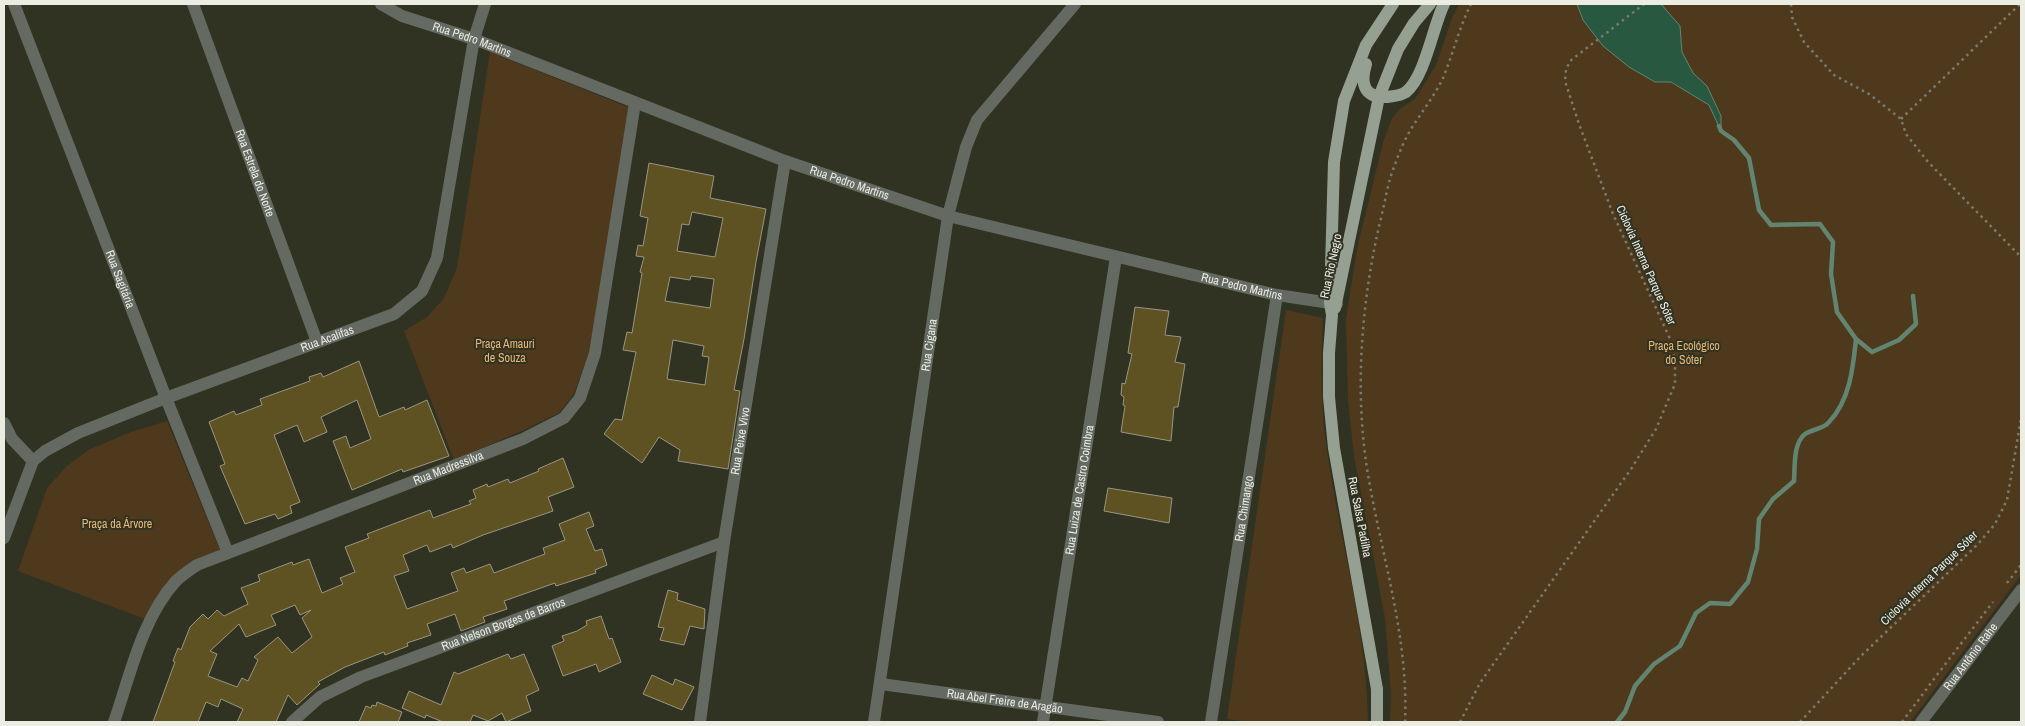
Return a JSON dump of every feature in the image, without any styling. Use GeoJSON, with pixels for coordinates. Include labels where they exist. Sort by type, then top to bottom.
{"type":"FeatureCollection","features":[{"type":"Feature","properties":{"kind":"main road","name":"Rua Rio Negro"},"geometry":{"type":"LineString","coordinates":[[1333,307],[1334,162],[1344,101],[1366,45],[1393,4]]}},
{"type":"Feature","properties":{"kind":"main road","name":"Rua Rio Negro"},"geometry":{"type":"LineString","coordinates":[[1333,307],[1379,97],[1398,49],[1414,23],[1430,4]]}},
{"type":"Feature","properties":{"kind":"main road"},"geometry":{"type":"LineString","coordinates":[[1379,24],[1362,76],[1363,84],[1367,91],[1379,97],[1397,96],[1407,91],[1422,67],[1444,4]]}},
{"type":"Feature","properties":{"kind":"main road","name":"Rua Salsa Padilha"},"geometry":{"type":"LineString","coordinates":[[1333,307],[1329,353],[1329,397],[1334,448],[1377,689],[1377,722]]}},
{"type":"Feature","properties":{"kind":"street","name":"Rua Sagitária"},"geometry":{"type":"LineString","coordinates":[[14,4],[228,553]]}},
{"type":"Feature","properties":{"kind":"street","name":"Rua Estrela do Norte"},"geometry":{"type":"LineString","coordinates":[[193,4],[317,342]]}},
{"type":"Feature","properties":{"kind":"street","name":"Rua Pedro Martins"},"geometry":{"type":"LineString","coordinates":[[381,4],[402,16],[474,39],[785,161],[948,216],[1333,307]]}},
{"type":"Feature","properties":{"kind":"street","name":"Rua Acalifas"},"geometry":{"type":"LineString","coordinates":[[33,461],[45,451],[78,433],[166,398],[394,314],[422,291],[437,258],[474,39],[485,4]]}},
{"type":"Feature","properties":{"kind":"street","name":"Rua Cigana"},"geometry":{"type":"LineString","coordinates":[[874,722],[948,216],[966,147],[977,120],[1075,4]]}},
{"type":"Feature","properties":{"kind":"street","name":"Rua Madressilva"},"geometry":{"type":"LineString","coordinates":[[114,722],[148,623],[162,599],[177,580],[198,565],[523,439],[564,418],[580,398],[595,353],[635,103]]}},
{"type":"Feature","properties":{"kind":"street","name":"Rua Peixe Vivo"},"geometry":{"type":"LineString","coordinates":[[700,722],[724,542],[785,161]]}},
{"type":"Feature","properties":{"kind":"street","name":"Rua Luiza de Castro Coimbra"},"geometry":{"type":"LineString","coordinates":[[1043,722],[1116,257]]}},
{"type":"Feature","properties":{"kind":"street","name":"Rua Chimango"},"geometry":{"type":"LineString","coordinates":[[1211,722],[1277,295]]}},
{"type":"Feature","properties":{"kind":"street"},"geometry":{"type":"LineString","coordinates":[[4,423],[12,439],[33,461],[4,538]]}},
{"type":"Feature","properties":{"kind":"street","name":"Rua Nelson Borges de Barros"},"geometry":{"type":"LineString","coordinates":[[292,722],[320,697],[360,677],[724,542]]}},
{"type":"Feature","properties":{"kind":"street","name":"Rua Antônio Rahe"},"geometry":{"type":"LineString","coordinates":[[1921,722],[2021,590]]}},
{"type":"Feature","properties":{"kind":"street","name":"Rua Abel Freire de Aragão"},"geometry":{"type":"LineString","coordinates":[[881,684],[1158,722]]}},
{"type":"Feature","properties":{"kind":"path"},"geometry":{"type":"LineString","coordinates":[[1405,722],[1406,694],[1398,614],[1372,497],[1363,435],[1360,398],[1364,326],[1370,265],[1394,167],[1412,126],[1436,92],[1443,78],[1471,4]]}},
{"type":"Feature","properties":{"kind":"path","name":"Ciclovia Interna Parque Sóter"},"geometry":{"type":"LineString","coordinates":[[1460,722],[1480,683],[1631,469],[1656,428],[1675,384],[1676,362],[1671,341],[1613,214],[1565,81],[1566,70],[1570,61],[1644,4]]}},
{"type":"Feature","properties":{"kind":"path"},"geometry":{"type":"LineString","coordinates":[[1791,4],[1792,17],[1804,42],[1834,75],[1869,94],[1901,119],[1906,134],[1928,162],[2021,257]]}},
{"type":"Feature","properties":{"kind":"path"},"geometry":{"type":"LineString","coordinates":[[1901,119],[2020,4]]}},
{"type":"Feature","properties":{"kind":"path","name":"Ciclovia Interna Parque Sóter"},"geometry":{"type":"LineString","coordinates":[[1800,722],[1861,656],[1978,544],[1994,524],[2007,500],[2021,419]]}},
{"type":"Feature","properties":{"kind":"path"},"geometry":{"type":"LineString","coordinates":[[2004,587],[2021,565]]}},
{"type":"Feature","properties":{"kind":"path"},"geometry":{"type":"LineString","coordinates":[[1902,722],[1999,595]]}},
{"type":"Feature","properties":{"kind":"green space","name":"Praça Ecológico do Sóter"},"geometry":{"type":"Polygon","coordinates":[[[1459,4],[2021,4],[2021,575],[1910,722],[1390,722],[1391,694],[1385,618],[1354,456],[1348,401],[1346,319],[1357,249],[1383,142],[1392,118],[1401,108],[1415,99],[1436,65],[1452,18],[1459,4]]]}},
{"type":"Feature","properties":{"kind":"green space","name":"Praça Amauri de Souza"},"geometry":{"type":"Polygon","coordinates":[[[490,52],[630,108],[590,349],[574,394],[559,413],[454,460],[404,331],[427,317],[444,298],[457,268],[490,52]]]}},
{"type":"Feature","properties":{"kind":"green space"},"geometry":{"type":"Polygon","coordinates":[[[1286,310],[1323,318],[1323,418],[1332,485],[1358,620],[1363,654],[1368,722],[1249,722],[1227,719],[1286,310]]]}},
{"type":"Feature","properties":{"kind":"green space","name":"Praça da Árvore"},"geometry":{"type":"Polygon","coordinates":[[[167,421],[220,550],[173,576],[157,596],[145,619],[18,571],[47,488],[66,467],[88,450],[131,432],[167,421]]]}},
{"type":"Feature","properties":{"kind":"shaded area"},"geometry":{"type":"Polygon","coordinates":[[[1577,4],[1661,4],[1680,26],[1682,52],[1693,73],[1707,86],[1721,116],[1721,131],[1709,105],[1671,82],[1655,82],[1629,67],[1603,46],[1583,20],[1577,4]]]}},
{"type":"Feature","properties":{"kind":"building"},"geometry":{"type":"Polygon","coordinates":[[[649,163],[714,176],[710,198],[766,209],[734,390],[740,391],[728,469],[678,461],[680,450],[659,437],[642,463],[604,434],[615,419],[622,420],[636,352],[623,350],[627,332],[632,333],[642,273],[640,272],[644,257],[636,256],[638,245],[643,246],[648,218],[640,216],[649,163]],[[692,212],[689,225],[682,224],[677,251],[715,257],[723,218],[692,212]],[[691,276],[690,280],[670,277],[665,301],[710,308],[714,279],[691,276]],[[673,340],[667,379],[705,385],[709,357],[702,356],[704,346],[673,340]]]}},
{"type":"Feature","properties":{"kind":"building"},"geometry":{"type":"Polygon","coordinates":[[[1135,307],[1169,311],[1165,335],[1181,337],[1175,362],[1185,364],[1178,407],[1174,407],[1171,441],[1121,432],[1125,406],[1123,405],[1124,397],[1121,395],[1122,383],[1125,384],[1132,354],[1128,353],[1135,307]]]}},
{"type":"Feature","properties":{"kind":"building"},"geometry":{"type":"Polygon","coordinates":[[[359,361],[379,417],[404,407],[405,410],[427,400],[449,456],[403,472],[402,469],[352,490],[333,441],[346,436],[350,448],[371,439],[357,400],[321,417],[327,432],[304,442],[297,425],[274,435],[300,502],[290,506],[292,513],[278,519],[275,514],[245,524],[220,466],[225,464],[209,422],[234,411],[236,415],[262,405],[260,399],[310,381],[309,377],[321,373],[323,377],[359,361]]]}},
{"type":"Feature","properties":{"kind":"building"},"geometry":{"type":"Polygon","coordinates":[[[563,458],[574,487],[548,497],[553,511],[483,535],[453,548],[451,544],[430,552],[427,545],[403,555],[409,571],[394,576],[407,609],[458,591],[451,573],[464,568],[466,573],[490,564],[494,573],[545,554],[543,548],[565,540],[559,524],[589,512],[594,526],[586,529],[595,551],[602,549],[607,565],[595,570],[596,573],[556,586],[555,583],[504,601],[507,609],[483,617],[485,622],[461,631],[455,614],[427,624],[431,635],[407,643],[408,646],[385,655],[384,652],[345,667],[318,682],[320,684],[297,705],[288,695],[276,722],[237,722],[243,709],[221,699],[218,707],[206,702],[198,722],[153,722],[175,662],[173,661],[178,648],[181,650],[190,627],[203,614],[208,619],[217,610],[224,616],[248,604],[241,588],[260,581],[258,575],[292,562],[293,565],[309,559],[322,593],[343,584],[340,578],[355,572],[345,547],[369,538],[367,534],[430,510],[433,518],[471,504],[469,501],[476,498],[473,490],[487,484],[488,487],[508,479],[510,483],[539,471],[538,469],[563,458]],[[295,605],[271,615],[276,625],[246,637],[239,624],[210,651],[217,654],[208,676],[237,687],[242,678],[248,681],[258,660],[254,657],[278,637],[292,653],[312,637],[302,618],[311,610],[300,615],[295,605]]]}},
{"type":"Feature","properties":{"kind":"building"},"geometry":{"type":"Polygon","coordinates":[[[1108,488],[1172,498],[1169,523],[1104,511],[1108,488]]]}},
{"type":"Feature","properties":{"kind":"building"},"geometry":{"type":"Polygon","coordinates":[[[668,590],[678,593],[677,600],[705,609],[704,629],[690,626],[684,645],[660,640],[664,628],[658,627],[668,590]]]}},
{"type":"Feature","properties":{"kind":"building"},"geometry":{"type":"Polygon","coordinates":[[[601,616],[609,639],[612,638],[621,662],[599,672],[596,664],[563,676],[552,646],[564,641],[562,636],[587,625],[586,621],[601,616]]]}},
{"type":"Feature","properties":{"kind":"building"},"geometry":{"type":"Polygon","coordinates":[[[508,654],[511,659],[524,654],[539,690],[526,696],[531,711],[506,722],[502,713],[488,721],[473,715],[470,722],[443,722],[426,715],[425,718],[402,708],[409,691],[441,705],[454,672],[458,674],[508,654]]]}},
{"type":"Feature","properties":{"kind":"building"},"geometry":{"type":"Polygon","coordinates":[[[652,675],[673,685],[675,679],[694,687],[682,710],[643,694],[652,675]]]}},
{"type":"Feature","properties":{"kind":"building"},"geometry":{"type":"Polygon","coordinates":[[[377,702],[402,712],[398,722],[359,722],[366,706],[371,708],[372,705],[376,706],[377,702]]]}},
{"type":"Feature","properties":{"kind":"waterway"},"geometry":{"type":"LineString","coordinates":[[1719,126],[1721,131],[1734,140],[1749,158],[1759,210],[1771,225],[1820,224],[1833,242],[1831,274],[1837,312],[1856,339],[1872,352],[1899,340],[1916,324],[1913,296]]}},
{"type":"Feature","properties":{"kind":"waterway"},"geometry":{"type":"LineString","coordinates":[[1617,722],[1625,712],[1635,686],[1654,664],[1680,646],[1696,613],[1710,603],[1730,604],[1748,582],[1757,549],[1759,519],[1773,499],[1794,481],[1795,456],[1801,438],[1808,432],[1827,424],[1842,404],[1852,372],[1856,339]]}}]}
